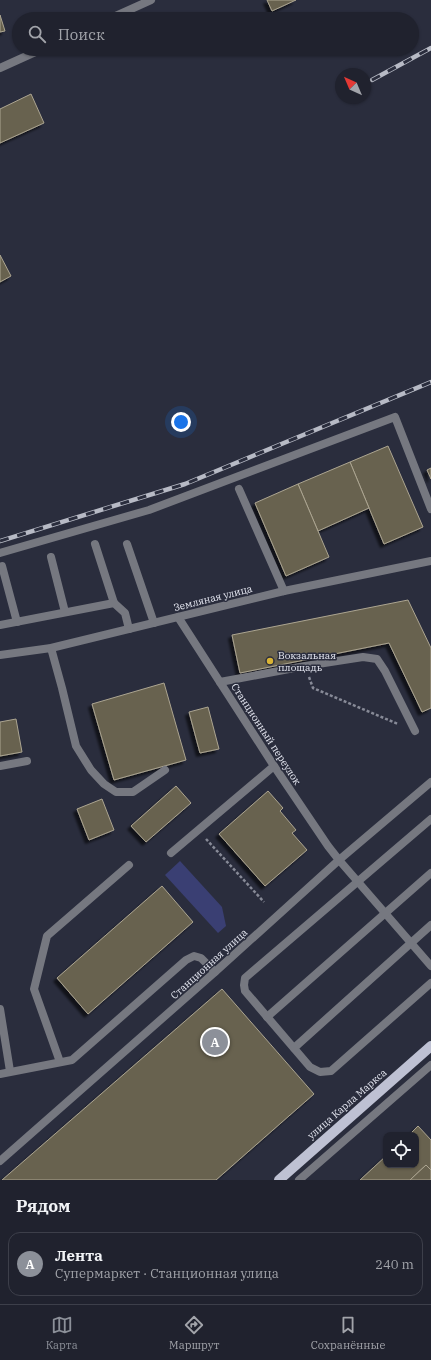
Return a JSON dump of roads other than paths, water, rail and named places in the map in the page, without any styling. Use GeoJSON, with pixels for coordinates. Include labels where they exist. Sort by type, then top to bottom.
{"type":"FeatureCollection","features":[{"type":"Feature","properties":{"kind":"main road","name":"улица Карла Маркса"},"geometry":{"type":"LineString","coordinates":[[279,1180],[431,1046]]}},
{"type":"Feature","properties":{"kind":"street"},"geometry":{"type":"LineString","coordinates":[[124,12],[151,0]]}},
{"type":"Feature","properties":{"kind":"street"},"geometry":{"type":"LineString","coordinates":[[0,68],[27,56]]}},
{"type":"Feature","properties":{"kind":"street"},"geometry":{"type":"LineString","coordinates":[[0,553],[149,510],[395,417],[431,510]]}},
{"type":"Feature","properties":{"kind":"street"},"geometry":{"type":"LineString","coordinates":[[239,489],[284,591]]}},
{"type":"Feature","properties":{"kind":"street"},"geometry":{"type":"LineString","coordinates":[[95,544],[114,603],[125,613],[129,629]]}},
{"type":"Feature","properties":{"kind":"street"},"geometry":{"type":"LineString","coordinates":[[127,544],[154,623]]}},
{"type":"Feature","properties":{"kind":"street"},"geometry":{"type":"LineString","coordinates":[[52,557],[66,612]]}},
{"type":"Feature","properties":{"kind":"street","name":"Земляная улица"},"geometry":{"type":"LineString","coordinates":[[0,654],[51,648],[284,591],[431,561]]}},
{"type":"Feature","properties":{"kind":"street"},"geometry":{"type":"LineString","coordinates":[[2,566],[17,622]]}},
{"type":"Feature","properties":{"kind":"street"},"geometry":{"type":"LineString","coordinates":[[0,625],[114,603]]}},
{"type":"Feature","properties":{"kind":"street","name":"Станционный переулок"},"geometry":{"type":"LineString","coordinates":[[178,617],[274,766],[328,846],[431,966]]}},
{"type":"Feature","properties":{"kind":"street"},"geometry":{"type":"LineString","coordinates":[[51,648],[76,746],[91,770],[104,784],[116,792],[132,792],[166,770]]}},
{"type":"Feature","properties":{"kind":"street"},"geometry":{"type":"LineString","coordinates":[[220,682],[363,657],[377,659],[385,671],[415,731]]}},
{"type":"Feature","properties":{"kind":"street"},"geometry":{"type":"LineString","coordinates":[[0,766],[27,761]]}},
{"type":"Feature","properties":{"kind":"street"},"geometry":{"type":"LineString","coordinates":[[171,853],[274,766]]}},
{"type":"Feature","properties":{"kind":"street","name":"Станционная улица"},"geometry":{"type":"LineString","coordinates":[[0,1161],[216,972],[339,860],[431,782]]}},
{"type":"Feature","properties":{"kind":"street"},"geometry":{"type":"LineString","coordinates":[[431,819],[245,978],[244,985],[245,992],[310,1067],[320,1072],[331,1070],[431,982]]}},
{"type":"Feature","properties":{"kind":"street"},"geometry":{"type":"LineString","coordinates":[[60,1062],[34,989],[47,936],[128,864]]}},
{"type":"Feature","properties":{"kind":"street"},"geometry":{"type":"LineString","coordinates":[[267,1017],[431,873]]}},
{"type":"Feature","properties":{"kind":"street"},"geometry":{"type":"LineString","coordinates":[[294,1048],[431,925]]}},
{"type":"Feature","properties":{"kind":"street"},"geometry":{"type":"LineString","coordinates":[[0,1074],[72,1060],[186,960],[194,956],[201,958],[216,972]]}},
{"type":"Feature","properties":{"kind":"street"},"geometry":{"type":"LineString","coordinates":[[0,1009],[10,1072]]}},
{"type":"Feature","properties":{"kind":"street"},"geometry":{"type":"LineString","coordinates":[[299,1180],[431,1065]]}},
{"type":"Feature","properties":{"kind":"railway"},"geometry":{"type":"LineString","coordinates":[[419,55],[431,48]]}},
{"type":"Feature","properties":{"kind":"railway"},"geometry":{"type":"LineString","coordinates":[[372,80],[416,56]]}},
{"type":"Feature","properties":{"kind":"railway"},"geometry":{"type":"LineString","coordinates":[[0,541],[185,484],[431,382]]}},
{"type":"Feature","properties":{"kind":"place","name":"Вокзальная площадь"},"geometry":{"type":"Point","coordinates":[270,661]}},
{"type":"Feature","properties":{"kind":"place","name":"Лента"},"geometry":{"type":"Point","coordinates":[215,1042]}}]}
